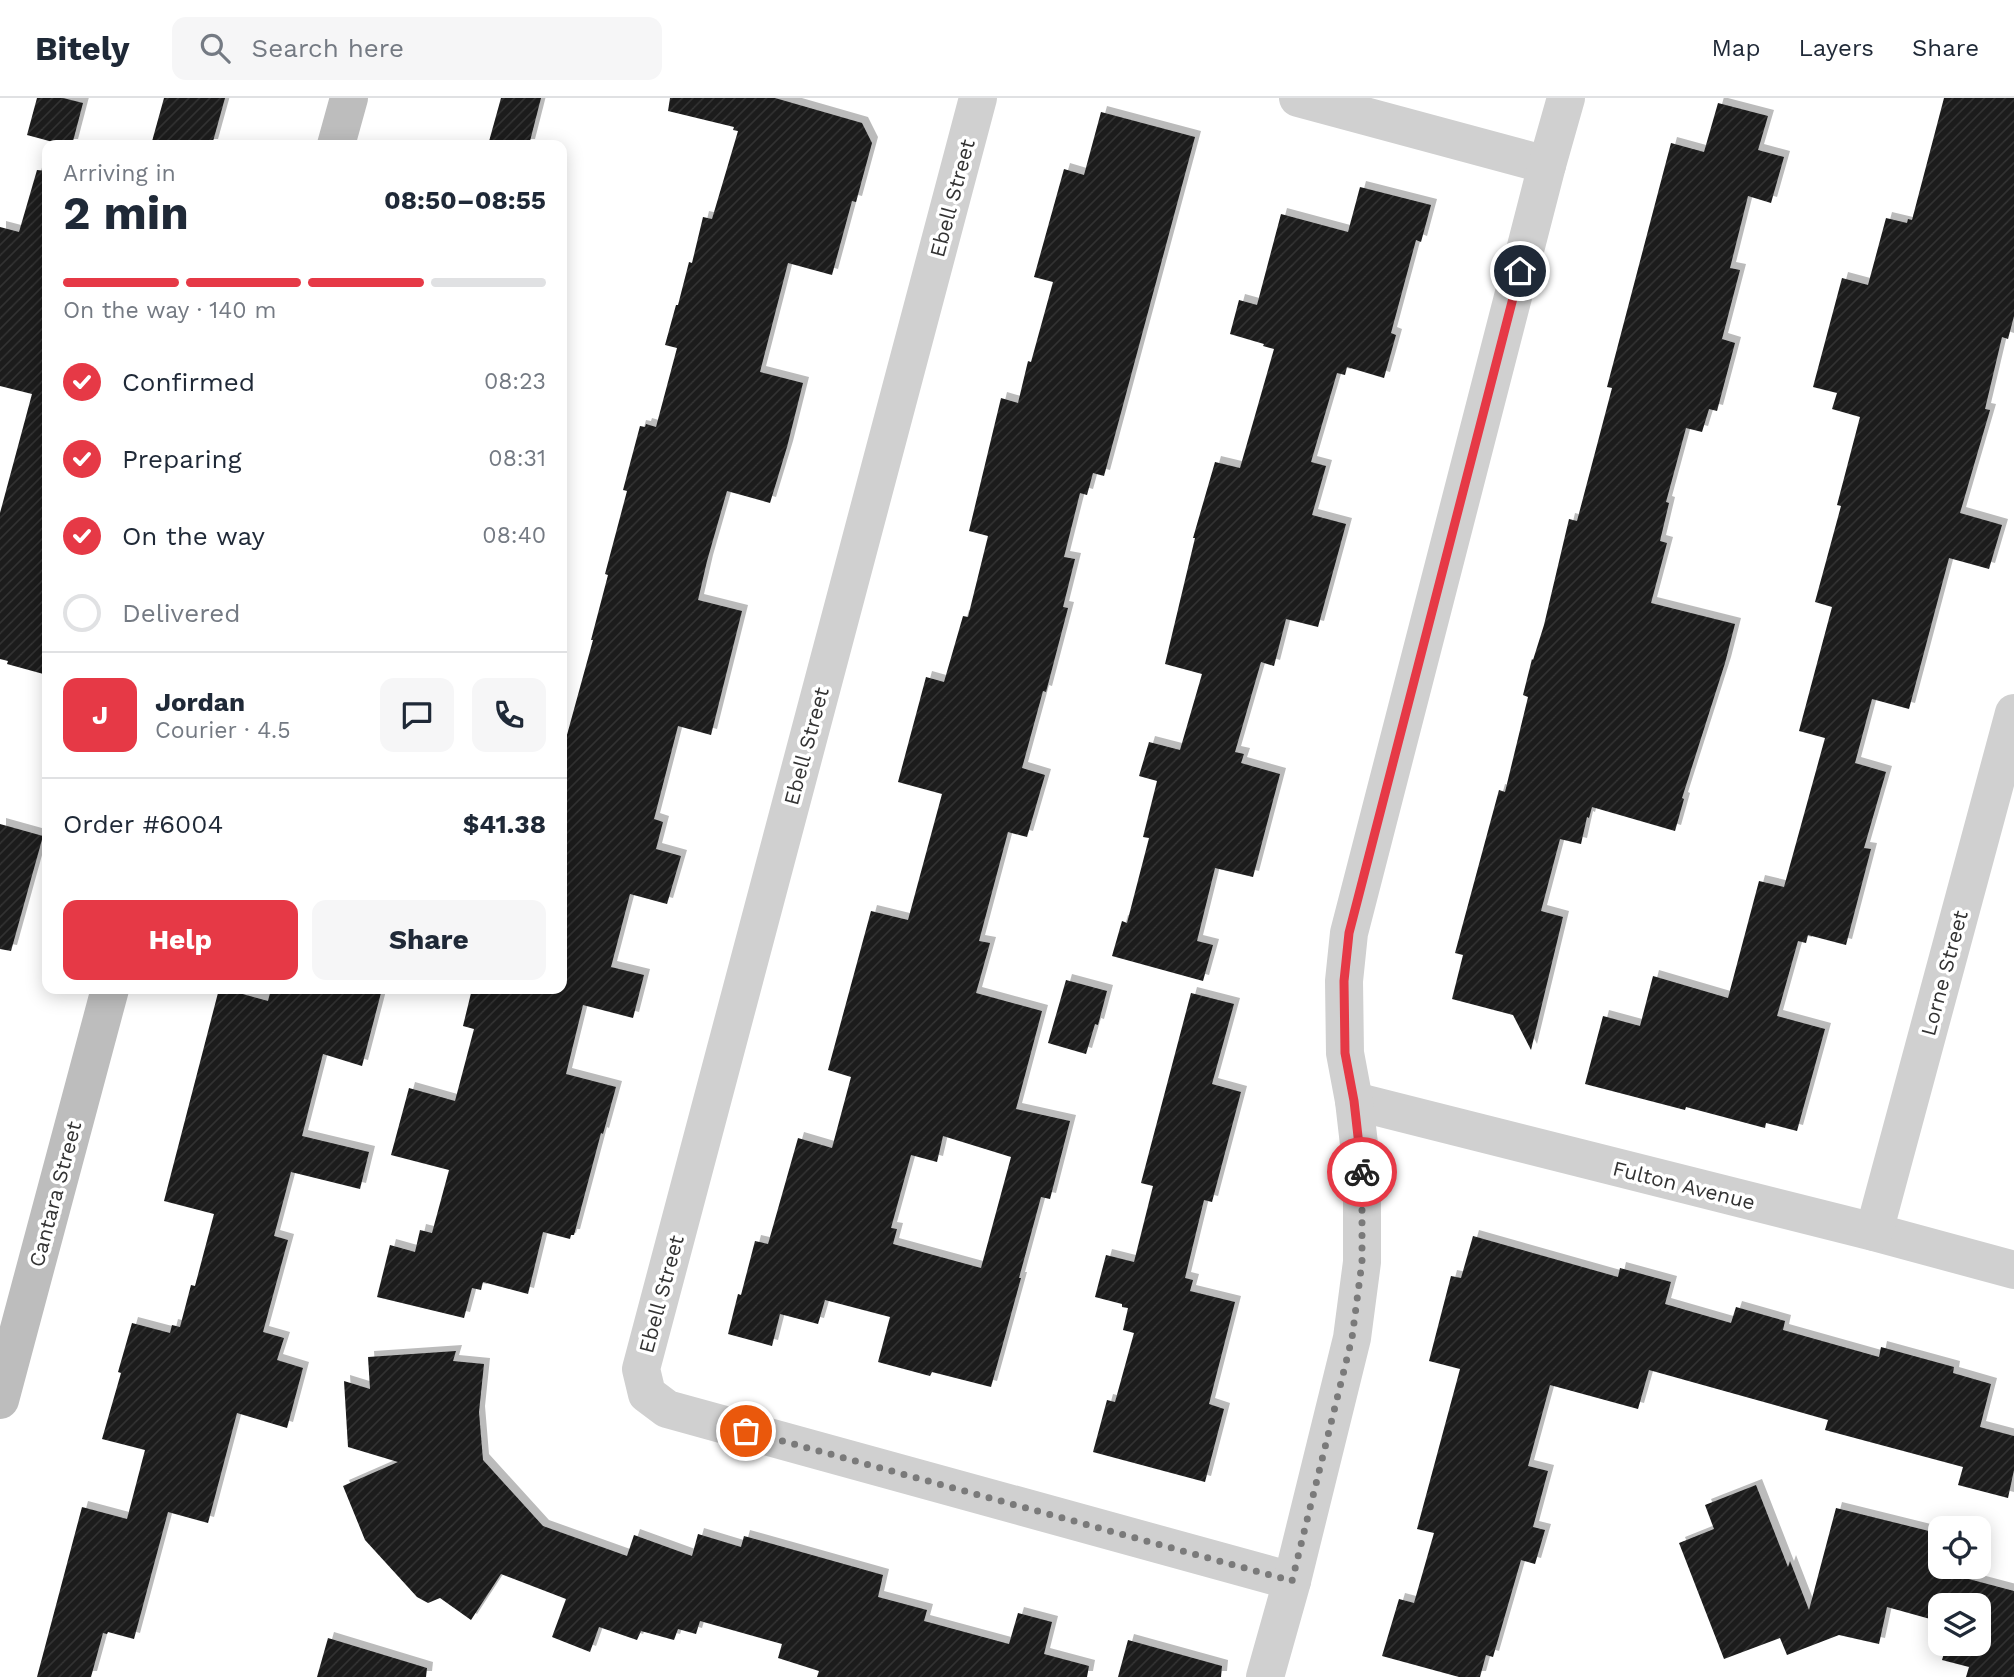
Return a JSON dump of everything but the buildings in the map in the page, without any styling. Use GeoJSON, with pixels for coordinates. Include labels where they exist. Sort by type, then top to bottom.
{"type":"FeatureCollection","features":[{"type":"Feature","properties":{"kind":"street"},"geometry":{"type":"LineString","coordinates":[[337,140],[349,98]]}},
{"type":"Feature","properties":{"kind":"street","name":"Ebell Street"},"geometry":{"type":"LineString","coordinates":[[978,98],[641,1369],[647,1394],[667,1409],[1292,1581]]}},
{"type":"Feature","properties":{"kind":"street"},"geometry":{"type":"LineString","coordinates":[[1298,98],[1547,165]]}},
{"type":"Feature","properties":{"kind":"street"},"geometry":{"type":"LineString","coordinates":[[1265,1677],[1292,1581],[1352,1338],[1362,1262],[1362,1170],[1345,1053],[1344,981],[1349,933],[1566,98]]}},
{"type":"Feature","properties":{"kind":"street","name":"Lorne Street"},"geometry":{"type":"LineString","coordinates":[[1874,1232],[2014,713]]}},
{"type":"Feature","properties":{"kind":"street","name":"Cantara Street"},"geometry":{"type":"LineString","coordinates":[[0,1400],[109,994]]}},
{"type":"Feature","properties":{"kind":"street","name":"Fulton Avenue"},"geometry":{"type":"LineString","coordinates":[[1354,1101],[2014,1270]]}},
{"type":"Feature","properties":{"kind":"way so far"},"geometry":{"type":"LineString","coordinates":[[746,1431],[1292,1581],[1352,1338],[1362,1262],[1362,1172]]}},
{"type":"Feature","properties":{"kind":"route"},"geometry":{"type":"LineString","coordinates":[[1362,1172],[1354,1101],[1345,1053],[1344,981],[1349,933],[1520,271]]}}]}
